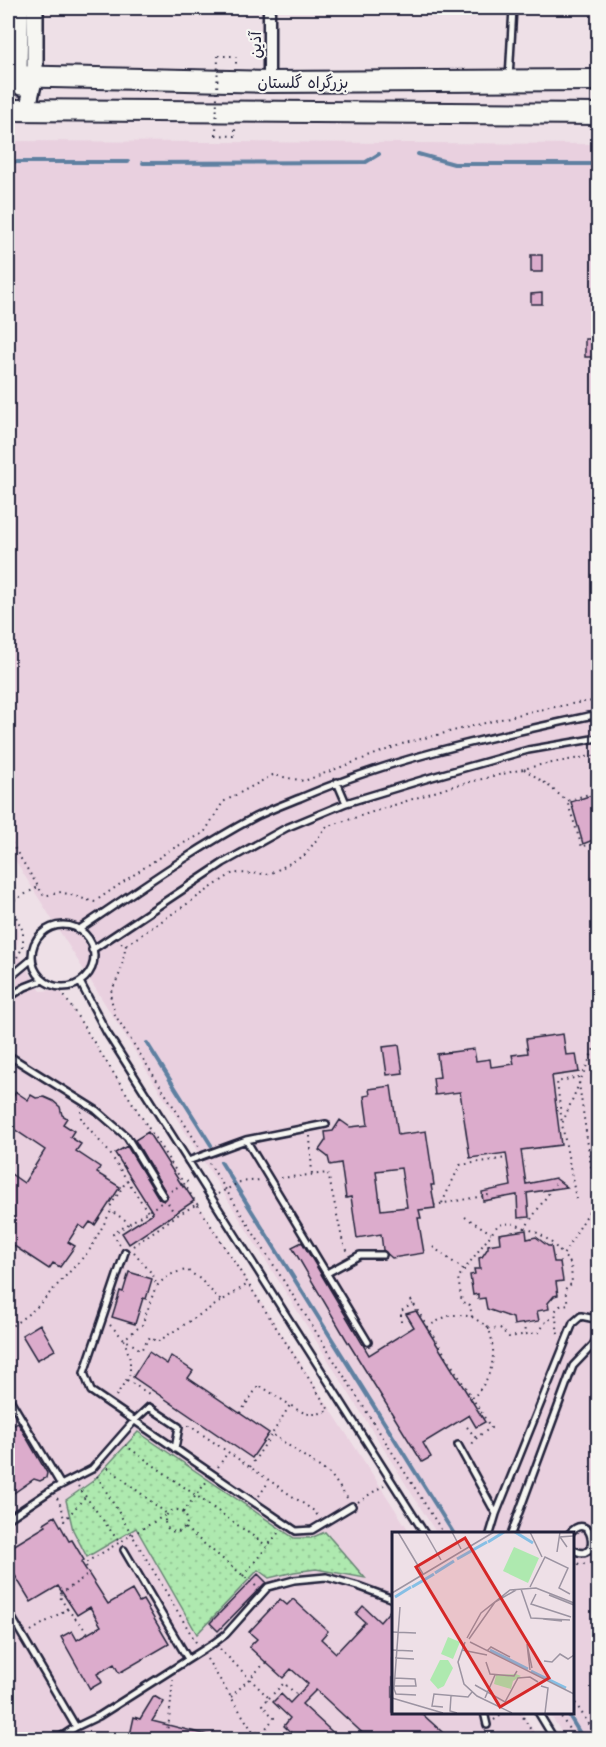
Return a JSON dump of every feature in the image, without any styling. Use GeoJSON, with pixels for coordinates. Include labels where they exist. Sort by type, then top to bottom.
{"type":"FeatureCollection","features":[{"type":"Feature","properties":{"kind":"highway","name":"بزرگراه گلستان"},"geometry":{"type":"LineString","coordinates":[[20,76],[269,82],[598,80]]}},
{"type":"Feature","properties":{"kind":"highway","name":"بزرگراه گلستان"},"geometry":{"type":"LineString","coordinates":[[17,110],[598,114]]}},
{"type":"Feature","properties":{"kind":"main road"},"geometry":{"type":"LineString","coordinates":[[17,110],[21,8]]}},
{"type":"Feature","properties":{"kind":"main road"},"geometry":{"type":"LineString","coordinates":[[20,76],[35,8]]}},
{"type":"Feature","properties":{"kind":"street","name":"آذین"},"geometry":{"type":"LineString","coordinates":[[269,8],[269,82]]}},
{"type":"Feature","properties":{"kind":"lane"},"geometry":{"type":"LineString","coordinates":[[509,80],[513,9]]}},
{"type":"Feature","properties":{"kind":"lane"},"geometry":{"type":"LineString","coordinates":[[78,930],[165,872],[256,817],[337,782],[423,755],[524,730],[598,716]]}},
{"type":"Feature","properties":{"kind":"lane"},"geometry":{"type":"LineString","coordinates":[[92,950],[223,863],[286,828],[346,803],[528,750],[598,738]]}},
{"type":"Feature","properties":{"kind":"lane"},"geometry":{"type":"LineString","coordinates":[[337,782],[346,803]]}},
{"type":"Feature","properties":{"kind":"lane"},"geometry":{"type":"LineString","coordinates":[[57,926],[68,926],[78,930],[86,936],[92,950],[92,966],[87,975],[80,982],[71,986],[52,985],[43,980],[37,973],[32,959],[34,945],[39,936],[57,926]]}},
{"type":"Feature","properties":{"kind":"lane"},"geometry":{"type":"LineString","coordinates":[[8,979],[32,959]]}},
{"type":"Feature","properties":{"kind":"lane"},"geometry":{"type":"LineString","coordinates":[[8,998],[25,987],[43,980]]}},
{"type":"Feature","properties":{"kind":"lane"},"geometry":{"type":"LineString","coordinates":[[80,982],[107,1033],[424,1532]]}},
{"type":"Feature","properties":{"kind":"lane"},"geometry":{"type":"LineString","coordinates":[[8,1055],[96,1110],[127,1137],[163,1196]]}},
{"type":"Feature","properties":{"kind":"lane"},"geometry":{"type":"LineString","coordinates":[[188,1161],[246,1140],[326,1124]]}},
{"type":"Feature","properties":{"kind":"lane"},"geometry":{"type":"LineString","coordinates":[[246,1140],[368,1342]]}},
{"type":"Feature","properties":{"kind":"lane"},"geometry":{"type":"LineString","coordinates":[[125,1252],[84,1373],[91,1390],[296,1531],[312,1530],[352,1506]]}},
{"type":"Feature","properties":{"kind":"lane"},"geometry":{"type":"LineString","coordinates":[[327,1273],[360,1255],[383,1255]]}},
{"type":"Feature","properties":{"kind":"lane"},"geometry":{"type":"LineString","coordinates":[[491,1532],[573,1323],[581,1316],[595,1319],[598,1324]]}},
{"type":"Feature","properties":{"kind":"lane"},"geometry":{"type":"LineString","coordinates":[[512,1532],[573,1366],[593,1345],[598,1336]]}},
{"type":"Feature","properties":{"kind":"lane"},"geometry":{"type":"LineString","coordinates":[[8,1396],[61,1485]]}},
{"type":"Feature","properties":{"kind":"lane"},"geometry":{"type":"LineString","coordinates":[[8,1519],[53,1489],[92,1469],[149,1407],[179,1427],[175,1449]]}},
{"type":"Feature","properties":{"kind":"lane"},"geometry":{"type":"LineString","coordinates":[[458,1445],[496,1514]]}},
{"type":"Feature","properties":{"kind":"lane"},"geometry":{"type":"LineString","coordinates":[[571,1532],[582,1527],[589,1532],[592,1539],[590,1547],[584,1552],[573,1550]]}},
{"type":"Feature","properties":{"kind":"lane"},"geometry":{"type":"LineString","coordinates":[[124,1550],[189,1659]]}},
{"type":"Feature","properties":{"kind":"lane"},"geometry":{"type":"LineString","coordinates":[[56,1740],[99,1716],[202,1651],[225,1634],[268,1587],[294,1580],[326,1577],[392,1599]]}},
{"type":"Feature","properties":{"kind":"lane"},"geometry":{"type":"LineString","coordinates":[[8,1611],[76,1727]]}},
{"type":"Feature","properties":{"kind":"lane"},"geometry":{"type":"LineString","coordinates":[[484,1714],[487,1725]]}},
{"type":"Feature","properties":{"kind":"lane"},"geometry":{"type":"LineString","coordinates":[[539,1714],[555,1740]]}},
{"type":"Feature","properties":{"kind":"lane"},"geometry":{"type":"LineString","coordinates":[[8,1730],[14,1740]]}},
{"type":"Feature","properties":{"kind":"path"},"geometry":{"type":"LineString","coordinates":[[490,8],[489,11],[513,9]]}},
{"type":"Feature","properties":{"kind":"path"},"geometry":{"type":"LineString","coordinates":[[235,136],[216,135],[218,56],[236,56]]}},
{"type":"Feature","properties":{"kind":"path"},"geometry":{"type":"LineString","coordinates":[[443,1532],[115,1015],[110,994],[121,970],[126,945],[233,873],[270,874],[305,855],[326,827],[453,786],[598,755]]}},
{"type":"Feature","properties":{"kind":"path"},"geometry":{"type":"LineString","coordinates":[[524,769],[567,801],[582,847],[598,841]]}},
{"type":"Feature","properties":{"kind":"path"},"geometry":{"type":"LineString","coordinates":[[303,797],[304,781]]}},
{"type":"Feature","properties":{"kind":"path"},"geometry":{"type":"LineString","coordinates":[[567,801],[598,790]]}},
{"type":"Feature","properties":{"kind":"path"},"geometry":{"type":"LineString","coordinates":[[310,818],[326,827]]}},
{"type":"Feature","properties":{"kind":"path"},"geometry":{"type":"LineString","coordinates":[[14,963],[23,947],[22,931],[8,902],[38,887]]}},
{"type":"Feature","properties":{"kind":"path"},"geometry":{"type":"LineString","coordinates":[[110,939],[126,945]]}},
{"type":"Feature","properties":{"kind":"path"},"geometry":{"type":"LineString","coordinates":[[58,986],[329,1410],[317,1415],[302,1414],[259,1385],[240,1413]]}},
{"type":"Feature","properties":{"kind":"path"},"geometry":{"type":"LineString","coordinates":[[562,1124],[598,1040]]}},
{"type":"Feature","properties":{"kind":"path"},"geometry":{"type":"LineString","coordinates":[[594,1051],[598,1050]]}},
{"type":"Feature","properties":{"kind":"path"},"geometry":{"type":"LineString","coordinates":[[563,1255],[596,1200],[578,1077],[557,1082],[576,1199]]}},
{"type":"Feature","properties":{"kind":"path"},"geometry":{"type":"LineString","coordinates":[[80,1100],[81,1119],[109,1152],[148,1212]]}},
{"type":"Feature","properties":{"kind":"path"},"geometry":{"type":"LineString","coordinates":[[310,1127],[312,1175]]}},
{"type":"Feature","properties":{"kind":"path"},"geometry":{"type":"LineString","coordinates":[[442,1203],[460,1165],[507,1158]]}},
{"type":"Feature","properties":{"kind":"path"},"geometry":{"type":"LineString","coordinates":[[157,1286],[153,1275],[131,1248],[176,1216],[240,1182],[328,1173],[343,1243],[352,1259]]}},
{"type":"Feature","properties":{"kind":"path"},"geometry":{"type":"LineString","coordinates":[[163,1196],[197,1175]]}},
{"type":"Feature","properties":{"kind":"path"},"geometry":{"type":"LineString","coordinates":[[8,1329],[35,1309],[89,1251],[111,1210],[111,1205],[127,1180]]}},
{"type":"Feature","properties":{"kind":"path"},"geometry":{"type":"LineString","coordinates":[[525,1228],[555,1184]]}},
{"type":"Feature","properties":{"kind":"path"},"geometry":{"type":"LineString","coordinates":[[434,1205],[489,1195]]}},
{"type":"Feature","properties":{"kind":"path"},"geometry":{"type":"LineString","coordinates":[[125,1252],[113,1234],[165,1200],[176,1216]]}},
{"type":"Feature","properties":{"kind":"path"},"geometry":{"type":"LineString","coordinates":[[591,1209],[598,1217]]}},
{"type":"Feature","properties":{"kind":"path"},"geometry":{"type":"LineString","coordinates":[[111,1210],[130,1223]]}},
{"type":"Feature","properties":{"kind":"path"},"geometry":{"type":"LineString","coordinates":[[465,1217],[491,1233]]}},
{"type":"Feature","properties":{"kind":"path"},"geometry":{"type":"LineString","coordinates":[[472,1317],[470,1305],[462,1302],[458,1278],[498,1225],[511,1223],[541,1233],[571,1264],[572,1284],[565,1290],[568,1304],[560,1306],[555,1311],[558,1337]]}},
{"type":"Feature","properties":{"kind":"path"},"geometry":{"type":"LineString","coordinates":[[433,1247],[464,1270]]}},
{"type":"Feature","properties":{"kind":"path"},"geometry":{"type":"LineString","coordinates":[[123,1339],[142,1325],[157,1286],[166,1276],[175,1272],[187,1270],[221,1301]]}},
{"type":"Feature","properties":{"kind":"path"},"geometry":{"type":"LineString","coordinates":[[102,1320],[114,1328],[123,1339],[141,1350],[150,1337],[157,1342],[248,1284]]}},
{"type":"Feature","properties":{"kind":"path"},"geometry":{"type":"LineString","coordinates":[[411,1300],[491,1428],[476,1438],[471,1446],[472,1456]]}},
{"type":"Feature","properties":{"kind":"path"},"geometry":{"type":"LineString","coordinates":[[401,1322],[401,1311],[413,1304]]}},
{"type":"Feature","properties":{"kind":"path"},"geometry":{"type":"LineString","coordinates":[[427,1327],[456,1314],[472,1317],[488,1329],[494,1359],[485,1385],[472,1399]]}},
{"type":"Feature","properties":{"kind":"path"},"geometry":{"type":"LineString","coordinates":[[488,1329],[500,1328],[509,1337],[525,1335],[539,1332],[547,1320],[556,1317]]}},
{"type":"Feature","properties":{"kind":"path"},"geometry":{"type":"LineString","coordinates":[[524,1323],[525,1335]]}},
{"type":"Feature","properties":{"kind":"path"},"geometry":{"type":"LineString","coordinates":[[110,1404],[130,1374],[130,1359],[123,1339]]}},
{"type":"Feature","properties":{"kind":"path"},"geometry":{"type":"LineString","coordinates":[[127,1379],[149,1394],[149,1407]]}},
{"type":"Feature","properties":{"kind":"path"},"geometry":{"type":"LineString","coordinates":[[250,1467],[290,1405]]}},
{"type":"Feature","properties":{"kind":"path"},"geometry":{"type":"LineString","coordinates":[[179,1427],[190,1426],[314,1511],[325,1523]]}},
{"type":"Feature","properties":{"kind":"path"},"geometry":{"type":"LineString","coordinates":[[467,1427],[476,1438]]}},
{"type":"Feature","properties":{"kind":"path"},"geometry":{"type":"LineString","coordinates":[[272,1434],[331,1475],[352,1506],[391,1480]]}},
{"type":"Feature","properties":{"kind":"path"},"geometry":{"type":"LineString","coordinates":[[118,1440],[267,1546]]}},
{"type":"Feature","properties":{"kind":"path"},"geometry":{"type":"LineString","coordinates":[[183,1512],[228,1452]]}},
{"type":"Feature","properties":{"kind":"path"},"geometry":{"type":"LineString","coordinates":[[99,1461],[167,1514]]}},
{"type":"Feature","properties":{"kind":"path"},"geometry":{"type":"LineString","coordinates":[[92,1469],[258,1740]]}},
{"type":"Feature","properties":{"kind":"path"},"geometry":{"type":"LineString","coordinates":[[72,1479],[124,1550]]}},
{"type":"Feature","properties":{"kind":"path"},"geometry":{"type":"LineString","coordinates":[[255,1503],[269,1481]]}},
{"type":"Feature","properties":{"kind":"path"},"geometry":{"type":"LineString","coordinates":[[53,1489],[62,1508],[64,1521],[85,1497]]}},
{"type":"Feature","properties":{"kind":"path"},"geometry":{"type":"LineString","coordinates":[[88,1633],[67,1609],[59,1595],[89,1574],[85,1563],[172,1510],[183,1512],[187,1518],[187,1525],[177,1532],[171,1531],[166,1526],[167,1514]]}},
{"type":"Feature","properties":{"kind":"path"},"geometry":{"type":"LineString","coordinates":[[243,1576],[285,1524]]}},
{"type":"Feature","properties":{"kind":"path"},"geometry":{"type":"LineString","coordinates":[[185,1528],[263,1593]]}},
{"type":"Feature","properties":{"kind":"path"},"geometry":{"type":"LineString","coordinates":[[8,1645],[67,1609]]}},
{"type":"Feature","properties":{"kind":"path"},"geometry":{"type":"LineString","coordinates":[[214,1642],[269,1698]]}},
{"type":"Feature","properties":{"kind":"path"},"geometry":{"type":"LineString","coordinates":[[231,1697],[266,1662]]}},
{"type":"Feature","properties":{"kind":"path"},"geometry":{"type":"LineString","coordinates":[[165,1740],[175,1668]]}},
{"type":"Feature","properties":{"kind":"path"},"geometry":{"type":"LineString","coordinates":[[262,1732],[274,1718],[262,1705],[284,1683],[297,1695]]}},
{"type":"Feature","properties":{"kind":"path"},"geometry":{"type":"LineString","coordinates":[[8,1690],[13,1719],[17,1726]]}},
{"type":"Feature","properties":{"kind":"path"},"geometry":{"type":"LineString","coordinates":[[573,1700],[598,1738]]}},
{"type":"Feature","properties":{"kind":"path"},"geometry":{"type":"LineString","coordinates":[[521,1714],[537,1740]]}},
{"type":"Feature","properties":{"kind":"path"},"geometry":{"type":"LineString","coordinates":[[559,1714],[576,1740]]}},
{"type":"Feature","properties":{"kind":"path"},"geometry":{"type":"LineString","coordinates":[[21,1732],[26,1740]]}},
{"type":"Feature","properties":{"kind":"path"},"geometry":{"type":"LineString","coordinates":[[249,1740],[254,1733],[262,1732],[275,1740]]}},
{"type":"Feature","properties":{"kind":"shaded area"},"geometry":{"type":"Polygon","coordinates":[[[8,141],[598,144],[598,1739],[566,1739],[550,1714],[573,1714],[573,1532],[436,1532],[8,849],[8,141]]]}},
{"type":"Feature","properties":{"kind":"shaded area"},"geometry":{"type":"Polygon","coordinates":[[[8,905],[18,923],[19,936],[16,951],[41,991],[51,990],[62,993],[410,1532],[392,1532],[392,1714],[523,1714],[539,1739],[8,1739],[8,905]]]}},
{"type":"Feature","properties":{"kind":"green space"},"geometry":{"type":"Polygon","coordinates":[[[138,1432],[294,1538],[311,1538],[325,1532],[365,1578],[316,1569],[269,1578],[258,1570],[197,1634],[136,1528],[87,1557],[73,1530],[66,1500],[93,1481],[138,1432]]]}},
{"type":"Feature","properties":{"kind":"building"},"geometry":{"type":"Polygon","coordinates":[[[531,255],[542,255],[542,272],[531,272],[531,255]]]}},
{"type":"Feature","properties":{"kind":"building"},"geometry":{"type":"Polygon","coordinates":[[[542,293],[542,304],[531,304],[531,294],[542,293]]]}},
{"type":"Feature","properties":{"kind":"building"},"geometry":{"type":"Polygon","coordinates":[[[585,339],[598,339],[598,357],[585,357],[585,339]]]}},
{"type":"Feature","properties":{"kind":"building"},"geometry":{"type":"Polygon","coordinates":[[[598,793],[598,838],[583,844],[571,802],[598,793]]]}},
{"type":"Feature","properties":{"kind":"building"},"geometry":{"type":"Polygon","coordinates":[[[563,1034],[566,1055],[576,1054],[579,1072],[552,1076],[561,1145],[521,1150],[526,1184],[555,1178],[567,1187],[527,1193],[529,1217],[518,1218],[517,1195],[483,1201],[482,1192],[511,1186],[506,1153],[470,1158],[460,1092],[435,1095],[433,1078],[440,1077],[437,1054],[474,1049],[476,1061],[490,1059],[491,1067],[514,1064],[512,1055],[528,1053],[526,1039],[563,1034]]]}},
{"type":"Feature","properties":{"kind":"building"},"geometry":{"type":"Polygon","coordinates":[[[399,1045],[403,1073],[387,1075],[383,1047],[399,1045]]]}},
{"type":"Feature","properties":{"kind":"building"},"geometry":{"type":"Polygon","coordinates":[[[391,1086],[398,1135],[426,1131],[435,1208],[419,1210],[421,1218],[418,1218],[424,1253],[392,1258],[383,1250],[381,1234],[357,1238],[351,1197],[346,1198],[341,1163],[330,1165],[328,1157],[319,1150],[326,1140],[325,1132],[333,1131],[340,1120],[350,1127],[368,1125],[364,1096],[370,1095],[369,1089],[391,1086]],[[401,1168],[376,1171],[381,1210],[407,1207],[401,1168]]]}},
{"type":"Feature","properties":{"kind":"building"},"geometry":{"type":"Polygon","coordinates":[[[16,1092],[28,1100],[31,1095],[36,1098],[44,1097],[60,1107],[62,1115],[67,1118],[63,1124],[74,1131],[70,1137],[81,1144],[76,1151],[100,1167],[97,1173],[120,1187],[95,1225],[90,1222],[85,1229],[79,1225],[68,1242],[75,1246],[60,1267],[53,1263],[49,1269],[8,1242],[8,1172],[24,1183],[45,1150],[8,1125],[8,1095],[12,1098],[16,1092]]]}},
{"type":"Feature","properties":{"kind":"building"},"geometry":{"type":"Polygon","coordinates":[[[148,1132],[194,1201],[129,1244],[122,1233],[153,1213],[115,1153],[127,1146],[159,1199],[164,1201],[168,1196],[135,1140],[148,1132]]]}},
{"type":"Feature","properties":{"kind":"building"},"geometry":{"type":"Polygon","coordinates":[[[526,1230],[527,1239],[536,1237],[551,1246],[554,1262],[560,1262],[563,1281],[556,1282],[558,1295],[548,1303],[549,1309],[537,1311],[539,1321],[514,1325],[513,1318],[487,1309],[485,1298],[478,1299],[478,1294],[473,1295],[470,1275],[475,1274],[474,1269],[480,1269],[479,1258],[482,1257],[488,1245],[500,1243],[499,1234],[526,1230]]]}},
{"type":"Feature","properties":{"kind":"building"},"geometry":{"type":"Polygon","coordinates":[[[302,1242],[369,1355],[414,1327],[406,1314],[416,1311],[485,1422],[476,1427],[469,1415],[423,1443],[431,1457],[422,1462],[292,1247],[302,1242]]]}},
{"type":"Feature","properties":{"kind":"building"},"geometry":{"type":"Polygon","coordinates":[[[129,1272],[152,1279],[135,1324],[112,1317],[129,1272]]]}},
{"type":"Feature","properties":{"kind":"building"},"geometry":{"type":"Polygon","coordinates":[[[40,1324],[55,1350],[37,1360],[22,1335],[40,1324]]]}},
{"type":"Feature","properties":{"kind":"building"},"geometry":{"type":"Polygon","coordinates":[[[149,1352],[167,1364],[171,1356],[193,1371],[188,1378],[269,1433],[252,1458],[133,1377],[149,1352]]]}},
{"type":"Feature","properties":{"kind":"building"},"geometry":{"type":"Polygon","coordinates":[[[8,1415],[14,1425],[18,1423],[47,1473],[46,1478],[40,1481],[34,1479],[8,1497],[8,1415]]]}},
{"type":"Feature","properties":{"kind":"building"},"geometry":{"type":"Polygon","coordinates":[[[55,1516],[69,1541],[72,1540],[84,1560],[81,1562],[108,1604],[132,1590],[139,1602],[143,1600],[169,1644],[119,1673],[114,1664],[97,1674],[102,1682],[90,1689],[61,1637],[72,1631],[77,1640],[101,1626],[90,1607],[77,1615],[58,1586],[31,1602],[8,1564],[8,1549],[46,1526],[44,1523],[55,1516]]]}},
{"type":"Feature","properties":{"kind":"building"},"geometry":{"type":"Polygon","coordinates":[[[258,1574],[266,1582],[218,1631],[210,1623],[258,1574]]]}},
{"type":"Feature","properties":{"kind":"building"},"geometry":{"type":"Polygon","coordinates":[[[280,1599],[287,1605],[293,1599],[328,1631],[321,1639],[336,1653],[365,1622],[356,1614],[363,1606],[380,1622],[392,1608],[392,1714],[422,1714],[451,1740],[370,1740],[316,1690],[302,1704],[341,1740],[299,1740],[284,1726],[290,1718],[273,1702],[281,1694],[290,1703],[308,1684],[291,1669],[283,1678],[249,1647],[257,1639],[249,1632],[280,1599]]]}},
{"type":"Feature","properties":{"kind":"building"},"geometry":{"type":"Polygon","coordinates":[[[154,1696],[164,1702],[152,1721],[212,1736],[212,1740],[129,1740],[134,1717],[140,1719],[154,1696]]]}},
{"type":"Feature","properties":{"kind":"waterway"},"geometry":{"type":"LineString","coordinates":[[143,163],[366,162],[379,154]]}},
{"type":"Feature","properties":{"kind":"waterway"},"geometry":{"type":"LineString","coordinates":[[418,154],[454,164],[598,164]]}},
{"type":"Feature","properties":{"kind":"waterway"},"geometry":{"type":"LineString","coordinates":[[8,162],[128,162]]}},
{"type":"Feature","properties":{"kind":"waterway"},"geometry":{"type":"LineString","coordinates":[[147,1043],[211,1145]]}},
{"type":"Feature","properties":{"kind":"waterway"},"geometry":{"type":"LineString","coordinates":[[221,1162],[453,1532]]}},
{"type":"Feature","properties":{"kind":"waterway"},"geometry":{"type":"LineString","coordinates":[[568,1714],[584,1740]]}}]}
